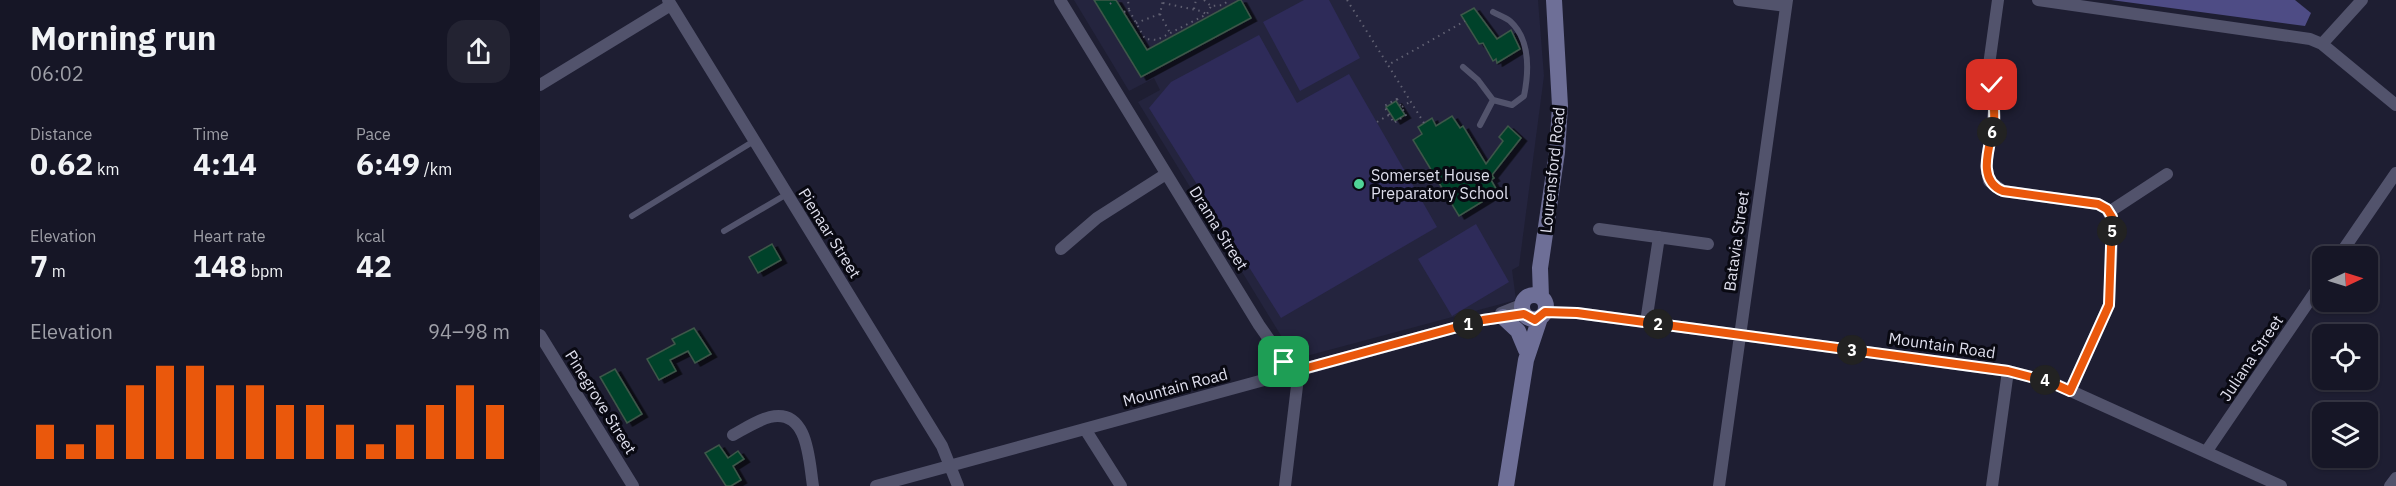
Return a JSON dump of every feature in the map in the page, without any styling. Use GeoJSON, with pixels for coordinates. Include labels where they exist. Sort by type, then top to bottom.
{"type":"FeatureCollection","features":[{"type":"Feature","properties":{"kind":"street","name":"Drama Street"},"geometry":{"type":"LineString","coordinates":[[1060,0],[1259,325],[1292,372],[1298,392],[1285,486]]}},
{"type":"Feature","properties":{"kind":"street","name":"Lourensford Road"},"geometry":{"type":"LineString","coordinates":[[1506,486],[1559,127],[1560,82],[1554,0]]}},
{"type":"Feature","properties":{"kind":"street"},"geometry":{"type":"LineString","coordinates":[[1739,0],[1786,3]]}},
{"type":"Feature","properties":{"kind":"street"},"geometry":{"type":"LineString","coordinates":[[1998,0],[1989,65],[1994,110],[1986,166],[1989,180],[2003,191],[2098,204],[2109,212],[2113,222],[2109,305],[2070,391]]}},
{"type":"Feature","properties":{"kind":"street"},"geometry":{"type":"LineString","coordinates":[[2038,0],[2298,35],[2322,44],[2396,105]]}},
{"type":"Feature","properties":{"kind":"street"},"geometry":{"type":"LineString","coordinates":[[2322,44],[2362,0]]}},
{"type":"Feature","properties":{"kind":"street"},"geometry":{"type":"LineString","coordinates":[[540,85],[669,3]]}},
{"type":"Feature","properties":{"kind":"street","name":"Pienaar Street"},"geometry":{"type":"LineString","coordinates":[[669,3],[942,446],[958,486]]}},
{"type":"Feature","properties":{"kind":"street","name":"Batavia Street"},"geometry":{"type":"LineString","coordinates":[[1719,486],[1786,3]]}},
{"type":"Feature","properties":{"kind":"street"},"geometry":{"type":"LineString","coordinates":[[2346,246],[2396,173]]}},
{"type":"Feature","properties":{"kind":"street"},"geometry":{"type":"LineString","coordinates":[[1061,249],[1097,218],[1166,174]]}},
{"type":"Feature","properties":{"kind":"street"},"geometry":{"type":"LineString","coordinates":[[2109,212],[2167,174]]}},
{"type":"Feature","properties":{"kind":"street"},"geometry":{"type":"LineString","coordinates":[[1599,229],[1708,244]]}},
{"type":"Feature","properties":{"kind":"street"},"geometry":{"type":"LineString","coordinates":[[1646,322],[1659,237]]}},
{"type":"Feature","properties":{"kind":"street","name":"Juliana Street"},"geometry":{"type":"LineString","coordinates":[[2206,452],[2312,297]]}},
{"type":"Feature","properties":{"kind":"street","name":"Mountain Road"},"geometry":{"type":"LineString","coordinates":[[1483,320],[1503,317],[1534,307]]}},
{"type":"Feature","properties":{"kind":"street","name":"Mountain Road"},"geometry":{"type":"LineString","coordinates":[[876,486],[1534,307],[2008,371],[2050,382],[2281,486]]}},
{"type":"Feature","properties":{"kind":"street"},"geometry":{"type":"LineString","coordinates":[[1503,317],[1518,331],[1526,355]]}},
{"type":"Feature","properties":{"kind":"street","name":"Pinegrove Street"},"geometry":{"type":"LineString","coordinates":[[540,335],[633,486]]}},
{"type":"Feature","properties":{"kind":"street"},"geometry":{"type":"LineString","coordinates":[[1992,486],[2008,371]]}},
{"type":"Feature","properties":{"kind":"street"},"geometry":{"type":"LineString","coordinates":[[733,435],[767,418],[780,416],[792,420],[804,435],[813,486]]}},
{"type":"Feature","properties":{"kind":"street"},"geometry":{"type":"LineString","coordinates":[[1085,429],[1121,486]]}},
{"type":"Feature","properties":{"kind":"street"},"geometry":{"type":"LineString","coordinates":[[2390,486],[2396,478]]}},
{"type":"Feature","properties":{"kind":"lane"},"geometry":{"type":"LineString","coordinates":[[1463,67],[1478,80],[1493,100],[1512,105],[1524,96],[1528,64],[1526,49],[1518,31],[1509,21],[1493,12]]}},
{"type":"Feature","properties":{"kind":"lane"},"geometry":{"type":"LineString","coordinates":[[1480,125],[1493,100]]}},
{"type":"Feature","properties":{"kind":"lane"},"geometry":{"type":"LineString","coordinates":[[632,216],[754,141]]}},
{"type":"Feature","properties":{"kind":"lane"},"geometry":{"type":"LineString","coordinates":[[724,231],[787,194]]}},
{"type":"Feature","properties":{"kind":"path"},"geometry":{"type":"LineString","coordinates":[[1110,4],[1115,0]]}},
{"type":"Feature","properties":{"kind":"path"},"geometry":{"type":"LineString","coordinates":[[1128,0],[1128,10],[1145,39],[1157,40],[1207,14],[1211,6]]}},
{"type":"Feature","properties":{"kind":"path"},"geometry":{"type":"LineString","coordinates":[[1194,9],[1196,0]]}},
{"type":"Feature","properties":{"kind":"path"},"geometry":{"type":"LineString","coordinates":[[1204,0],[1211,6],[1223,5],[1229,0]]}},
{"type":"Feature","properties":{"kind":"path"},"geometry":{"type":"LineString","coordinates":[[1347,0],[1424,123]]}},
{"type":"Feature","properties":{"kind":"path"},"geometry":{"type":"LineString","coordinates":[[1170,33],[1160,14],[1163,2],[1207,14]]}},
{"type":"Feature","properties":{"kind":"path"},"geometry":{"type":"LineString","coordinates":[[1124,12],[1128,10]]}},
{"type":"Feature","properties":{"kind":"path"},"geometry":{"type":"LineString","coordinates":[[1136,23],[1160,14]]}},
{"type":"Feature","properties":{"kind":"path"},"geometry":{"type":"LineString","coordinates":[[1388,65],[1465,21]]}},
{"type":"Feature","properties":{"kind":"path"},"geometry":{"type":"LineString","coordinates":[[1397,99],[1402,107],[1407,116],[1394,123],[1384,106],[1397,99]]}},
{"type":"Feature","properties":{"kind":"path"},"geometry":{"type":"LineString","coordinates":[[1402,107],[1411,101]]}},
{"type":"Feature","properties":{"kind":"path"},"geometry":{"type":"LineString","coordinates":[[1377,122],[1389,115]]}},
{"type":"Feature","properties":{"kind":"shaded area","name":"Somerset House Preparatory School"},"geometry":{"type":"Polygon","coordinates":[[[1074,0],[1538,0],[1544,76],[1519,266],[1512,270],[1516,300],[1299,358],[1291,352],[1138,102],[1160,90],[1154,78],[1129,91],[1074,0]]]}},
{"type":"Feature","properties":{"kind":"shaded area"},"geometry":{"type":"Polygon","coordinates":[[[1304,0],[1329,0],[1360,58],[1300,91],[1263,22],[1304,0]]]}},
{"type":"Feature","properties":{"kind":"shaded area"},"geometry":{"type":"Polygon","coordinates":[[[2111,0],[2295,0],[2311,13],[2305,26],[2111,0]]]}},
{"type":"Feature","properties":{"kind":"shaded area"},"geometry":{"type":"Polygon","coordinates":[[[1259,35],[1297,103],[1349,74],[1437,227],[1281,318],[1149,108],[1171,82],[1259,35]]]}},
{"type":"Feature","properties":{"kind":"shaded area"},"geometry":{"type":"Polygon","coordinates":[[[1476,224],[1509,282],[1452,316],[1418,259],[1476,224]]]}},
{"type":"Feature","properties":{"kind":"building"},"geometry":{"type":"Polygon","coordinates":[[[1094,0],[1116,0],[1147,50],[1239,0],[1251,18],[1141,77],[1094,0]]]}},
{"type":"Feature","properties":{"kind":"building"},"geometry":{"type":"Polygon","coordinates":[[[1474,8],[1497,39],[1511,30],[1520,49],[1497,63],[1496,59],[1493,61],[1483,43],[1479,44],[1461,15],[1474,8]]]}},
{"type":"Feature","properties":{"kind":"building"},"geometry":{"type":"Polygon","coordinates":[[[1396,101],[1405,115],[1395,121],[1386,107],[1396,101]]]}},
{"type":"Feature","properties":{"kind":"building"},"geometry":{"type":"Polygon","coordinates":[[[1452,116],[1460,128],[1463,126],[1486,164],[1503,141],[1499,137],[1508,126],[1521,138],[1492,175],[1494,178],[1491,180],[1498,192],[1459,216],[1413,140],[1422,134],[1418,127],[1432,118],[1436,126],[1452,116]]]}},
{"type":"Feature","properties":{"kind":"building"},"geometry":{"type":"Polygon","coordinates":[[[772,244],[781,260],[758,273],[749,257],[772,244]]]}},
{"type":"Feature","properties":{"kind":"building"},"geometry":{"type":"Polygon","coordinates":[[[694,328],[711,354],[695,363],[688,351],[670,360],[676,371],[659,380],[647,359],[675,344],[672,339],[694,328]]]}},
{"type":"Feature","properties":{"kind":"building"},"geometry":{"type":"Polygon","coordinates":[[[615,369],[642,414],[627,423],[600,377],[615,369]]]}},
{"type":"Feature","properties":{"kind":"building"},"geometry":{"type":"Polygon","coordinates":[[[719,445],[728,458],[738,451],[744,459],[733,466],[741,480],[731,486],[726,486],[705,453],[719,445]]]}},
{"type":"Feature","properties":{"kind":"place","name":"Somerset House Preparatory School"},"geometry":{"type":"Point","coordinates":[1359,184]}},
{"type":"Feature","properties":{"kind":"route"},"geometry":{"type":"LineString","coordinates":[[1284,362],[1292,372],[1483,320],[1524,314],[1535,320],[1543,316],[1545,312],[1577,313],[2008,371],[2050,382],[2070,391],[2109,305],[2112,217],[2107,209],[2098,204],[2003,191],[1993,185],[1986,171],[1994,120],[1992,85]]}}]}
